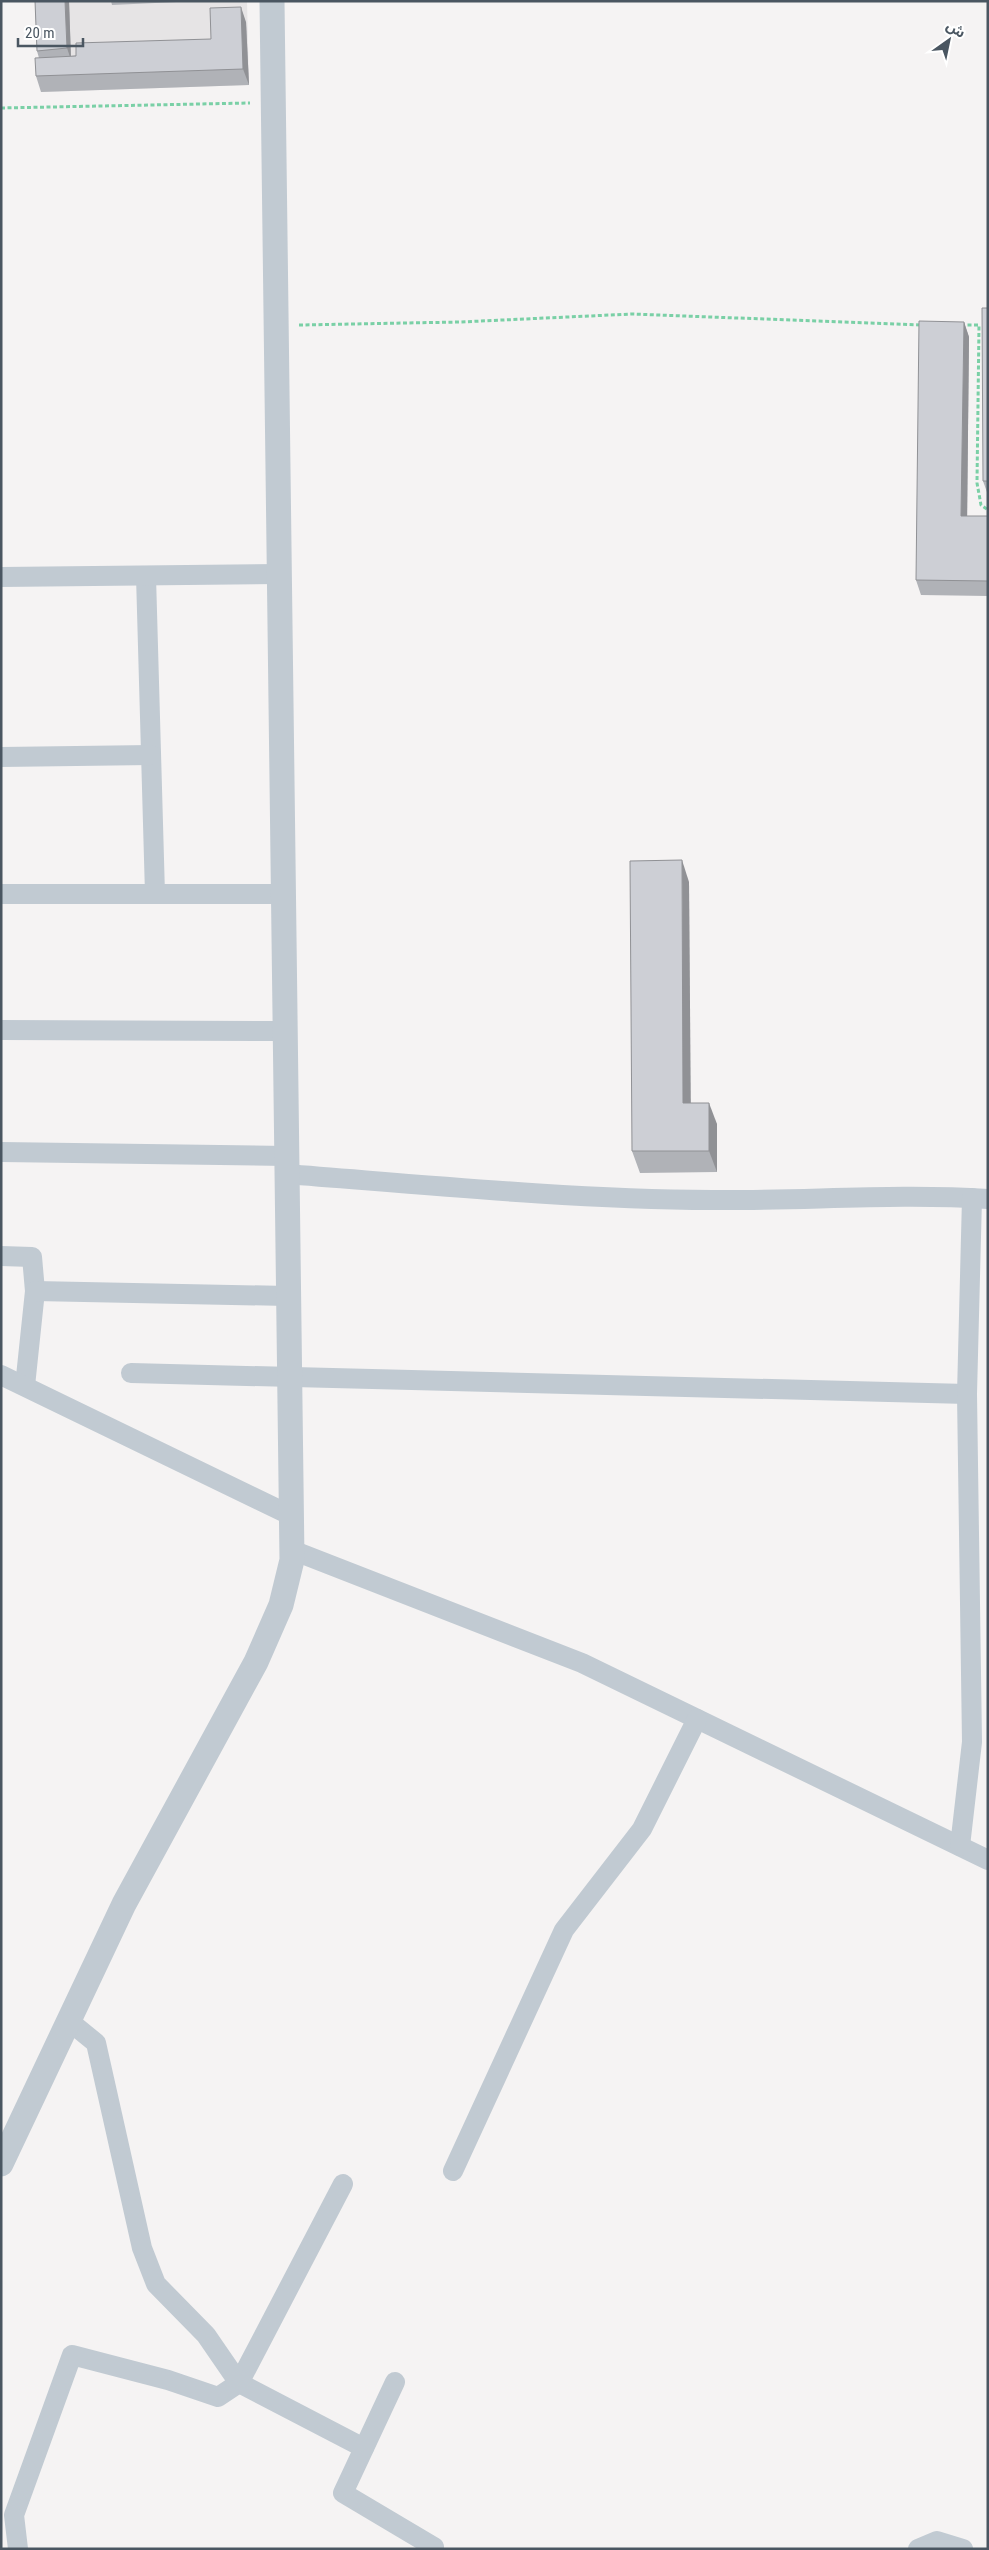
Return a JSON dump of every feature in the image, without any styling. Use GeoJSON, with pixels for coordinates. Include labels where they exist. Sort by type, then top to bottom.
{"type":"FeatureCollection","features":[{"type":"Feature","properties":{"kind":"street"},"geometry":{"type":"LineString","coordinates":[[1,2164],[124,1904],[256,1662],[281,1605],[292,1560],[288,1376],[284,894],[272,1]]}},
{"type":"Feature","properties":{"kind":"street"},"geometry":{"type":"LineString","coordinates":[[1,577],[280,574]]}},
{"type":"Feature","properties":{"kind":"street"},"geometry":{"type":"LineString","coordinates":[[146,576],[154,894]]}},
{"type":"Feature","properties":{"kind":"street"},"geometry":{"type":"LineString","coordinates":[[1,757],[151,755]]}},
{"type":"Feature","properties":{"kind":"street"},"geometry":{"type":"LineString","coordinates":[[1,894],[284,894]]}},
{"type":"Feature","properties":{"kind":"street"},"geometry":{"type":"LineString","coordinates":[[1,1030],[285,1030]]}},
{"type":"Feature","properties":{"kind":"street"},"geometry":{"type":"LineString","coordinates":[[1,1152],[286,1165],[639,1198],[714,1200],[918,1196],[980,1198],[967,1394],[972,1742],[960,1846]]}},
{"type":"Feature","properties":{"kind":"street"},"geometry":{"type":"LineString","coordinates":[[1,1256],[32,1257],[35,1291],[25,1386]]}},
{"type":"Feature","properties":{"kind":"street"},"geometry":{"type":"LineString","coordinates":[[35,1291],[288,1296]]}},
{"type":"Feature","properties":{"kind":"street"},"geometry":{"type":"LineString","coordinates":[[131,1373],[967,1394]]}},
{"type":"Feature","properties":{"kind":"street"},"geometry":{"type":"LineString","coordinates":[[1,1375],[290,1515]]}},
{"type":"Feature","properties":{"kind":"street"},"geometry":{"type":"LineString","coordinates":[[292,1550],[582,1663],[988,1860]]}},
{"type":"Feature","properties":{"kind":"street"},"geometry":{"type":"LineString","coordinates":[[453,2171],[564,1930],[642,1829],[697,1719]]}},
{"type":"Feature","properties":{"kind":"street"},"geometry":{"type":"LineString","coordinates":[[69,2021],[96,2043],[142,2248],[156,2284],[206,2336],[239,2383],[364,2448]]}},
{"type":"Feature","properties":{"kind":"street"},"geometry":{"type":"LineString","coordinates":[[18,2549],[14,2515],[72,2355],[168,2380],[218,2397],[239,2383],[343,2184]]}},
{"type":"Feature","properties":{"kind":"street"},"geometry":{"type":"LineString","coordinates":[[395,2382],[343,2494],[434,2548]]}},
{"type":"Feature","properties":{"kind":"street"},"geometry":{"type":"LineString","coordinates":[[918,2549],[937,2541],[963,2549]]}},
{"type":"Feature","properties":{"kind":"path"},"geometry":{"type":"LineString","coordinates":[[1,108],[274,103]]}},
{"type":"Feature","properties":{"kind":"path"},"geometry":{"type":"LineString","coordinates":[[277,326],[460,322],[632,314],[875,325],[932,325]]}},
{"type":"Feature","properties":{"kind":"path"},"geometry":{"type":"LineString","coordinates":[[951,325],[979,325],[977,483],[981,505],[988,510]]}},
{"type":"Feature","properties":{"kind":"shaded area"},"geometry":{"type":"Polygon","coordinates":[[[39,1],[247,1],[249,85],[41,92],[39,1]]]}},
{"type":"Feature","properties":{"kind":"building"},"geometry":{"type":"Polygon","coordinates":[[[35,1],[65,1],[67,48],[37,51],[35,1]]]}},
{"type":"Feature","properties":{"kind":"building"},"geometry":{"type":"Polygon","coordinates":[[[241,7],[243,69],[36,76],[35,58],[76,56],[76,43],[211,39],[210,8],[241,7]]]}},
{"type":"Feature","properties":{"kind":"building"},"geometry":{"type":"Polygon","coordinates":[[[982,308],[988,308],[988,481],[983,481],[982,308]]]}},
{"type":"Feature","properties":{"kind":"building"},"geometry":{"type":"Polygon","coordinates":[[[919,321],[964,322],[961,516],[988,516],[988,581],[916,580],[919,321]]]}},
{"type":"Feature","properties":{"kind":"building"},"geometry":{"type":"Polygon","coordinates":[[[682,860],[683,1103],[709,1103],[709,1151],[632,1151],[630,861],[682,860]]]}}]}
